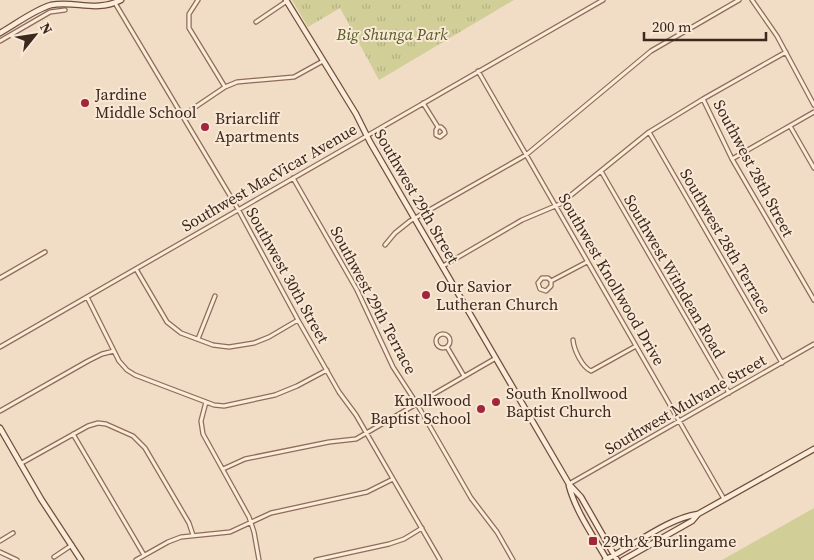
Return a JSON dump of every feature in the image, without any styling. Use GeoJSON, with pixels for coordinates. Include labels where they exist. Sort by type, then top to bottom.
{"type":"FeatureCollection","features":[{"type":"Feature","properties":{"kind":"main road"},"geometry":{"type":"LineString","coordinates":[[0,33],[52,4],[69,3],[99,6],[121,0]]}},
{"type":"Feature","properties":{"kind":"main road","name":"Southwest 29th Street"},"geometry":{"type":"LineString","coordinates":[[286,1],[356,114],[569,484],[581,497],[616,558]]}},
{"type":"Feature","properties":{"kind":"main road"},"geometry":{"type":"LineString","coordinates":[[0,428],[46,508],[73,545],[81,560]]}},
{"type":"Feature","properties":{"kind":"main road"},"geometry":{"type":"LineString","coordinates":[[606,560],[616,558],[664,528],[691,515],[698,514],[814,449]]}},
{"type":"Feature","properties":{"kind":"main road","name":"Southwest 29th Street"},"geometry":{"type":"LineString","coordinates":[[569,484],[571,494],[606,560]]}},
{"type":"Feature","properties":{"kind":"main road"},"geometry":{"type":"LineString","coordinates":[[623,560],[692,521],[698,514]]}},
{"type":"Feature","properties":{"kind":"street"},"geometry":{"type":"LineString","coordinates":[[198,0],[191,10],[188,19],[190,31],[225,87]]}},
{"type":"Feature","properties":{"kind":"street","name":"Southwest MacVicar Avenue"},"geometry":{"type":"LineString","coordinates":[[0,347],[602,0]]}},
{"type":"Feature","properties":{"kind":"street"},"geometry":{"type":"LineString","coordinates":[[385,245],[398,230],[416,218],[526,155],[651,51],[739,0]]}},
{"type":"Feature","properties":{"kind":"street"},"geometry":{"type":"LineString","coordinates":[[752,0],[786,52],[814,105]]}},
{"type":"Feature","properties":{"kind":"street"},"geometry":{"type":"LineString","coordinates":[[256,22],[286,1]]}},
{"type":"Feature","properties":{"kind":"street","name":"Southwest 30th Street"},"geometry":{"type":"LineString","coordinates":[[115,3],[238,209],[326,370],[367,433],[440,560]]}},
{"type":"Feature","properties":{"kind":"street"},"geometry":{"type":"LineString","coordinates":[[0,41],[50,12],[65,10]]}},
{"type":"Feature","properties":{"kind":"street"},"geometry":{"type":"LineString","coordinates":[[31,15],[34,21]]}},
{"type":"Feature","properties":{"kind":"street"},"geometry":{"type":"LineString","coordinates":[[443,266],[522,220],[556,207],[649,132],[786,52]]}},
{"type":"Feature","properties":{"kind":"street"},"geometry":{"type":"LineString","coordinates":[[182,116],[225,87],[244,80],[294,78],[323,61]]}},
{"type":"Feature","properties":{"kind":"street","name":"Southwest Knollwood Drive"},"geometry":{"type":"LineString","coordinates":[[478,71],[724,500]]}},
{"type":"Feature","properties":{"kind":"street","name":"Southwest 28th Street"},"geometry":{"type":"LineString","coordinates":[[703,99],[732,159],[814,300]]}},
{"type":"Feature","properties":{"kind":"street"},"geometry":{"type":"LineString","coordinates":[[423,103],[438,128]]}},
{"type":"Feature","properties":{"kind":"street"},"geometry":{"type":"LineString","coordinates":[[732,159],[814,112]]}},
{"type":"Feature","properties":{"kind":"street"},"geometry":{"type":"LineString","coordinates":[[790,126],[814,168]]}},
{"type":"Feature","properties":{"kind":"street","name":"Southwest 28th Terrace"},"geometry":{"type":"LineString","coordinates":[[649,132],[782,362]]}},
{"type":"Feature","properties":{"kind":"street","name":"Southwest Withdean Road"},"geometry":{"type":"LineString","coordinates":[[600,171],[729,393]]}},
{"type":"Feature","properties":{"kind":"street","name":"Southwest 29th Terrace"},"geometry":{"type":"LineString","coordinates":[[293,178],[357,290],[392,367],[417,404],[471,498],[497,532],[513,560]]}},
{"type":"Feature","properties":{"kind":"street"},"geometry":{"type":"LineString","coordinates":[[0,278],[45,252]]}},
{"type":"Feature","properties":{"kind":"street"},"geometry":{"type":"LineString","coordinates":[[552,280],[551,286],[546,291],[538,286],[538,282],[542,278],[552,280],[587,262]]}},
{"type":"Feature","properties":{"kind":"street"},"geometry":{"type":"LineString","coordinates":[[136,269],[167,322],[181,333],[220,346],[238,346],[254,343],[269,337],[298,320]]}},
{"type":"Feature","properties":{"kind":"street"},"geometry":{"type":"LineString","coordinates":[[198,339],[215,296]]}},
{"type":"Feature","properties":{"kind":"street"},"geometry":{"type":"LineString","coordinates":[[87,297],[121,364],[135,375],[206,402],[224,406],[270,397],[297,386],[326,370]]}},
{"type":"Feature","properties":{"kind":"street"},"geometry":{"type":"LineString","coordinates":[[445,334],[449,337],[447,347],[438,345],[436,340],[439,335],[445,334]]}},
{"type":"Feature","properties":{"kind":"street"},"geometry":{"type":"LineString","coordinates":[[573,340],[574,346],[586,368],[591,371],[636,346]]}},
{"type":"Feature","properties":{"kind":"street","name":"Southwest Mulvane Street"},"geometry":{"type":"LineString","coordinates":[[569,484],[814,344]]}},
{"type":"Feature","properties":{"kind":"street"},"geometry":{"type":"LineString","coordinates":[[447,347],[464,376]]}},
{"type":"Feature","properties":{"kind":"street"},"geometry":{"type":"LineString","coordinates":[[0,411],[88,361],[102,354],[114,351]]}},
{"type":"Feature","properties":{"kind":"street"},"geometry":{"type":"LineString","coordinates":[[222,469],[245,459],[330,442],[353,440],[496,358]]}},
{"type":"Feature","properties":{"kind":"street"},"geometry":{"type":"LineString","coordinates":[[206,402],[202,421],[203,434],[252,522],[259,560]]}},
{"type":"Feature","properties":{"kind":"street"},"geometry":{"type":"LineString","coordinates":[[20,464],[88,426],[101,423],[113,426],[136,439],[145,448],[189,523],[193,535]]}},
{"type":"Feature","properties":{"kind":"street"},"geometry":{"type":"LineString","coordinates":[[73,434],[144,556]]}},
{"type":"Feature","properties":{"kind":"street"},"geometry":{"type":"LineString","coordinates":[[136,560],[174,539],[193,535],[230,532],[284,509],[367,492],[393,478]]}},
{"type":"Feature","properties":{"kind":"street"},"geometry":{"type":"LineString","coordinates":[[316,560],[389,544],[404,539],[422,528]]}},
{"type":"Feature","properties":{"kind":"street"},"geometry":{"type":"LineString","coordinates":[[0,541],[13,533]]}},
{"type":"Feature","properties":{"kind":"street"},"geometry":{"type":"LineString","coordinates":[[54,557],[73,545]]}},
{"type":"Feature","properties":{"kind":"street"},"geometry":{"type":"LineString","coordinates":[[0,552],[17,560]]}},
{"type":"Feature","properties":{"kind":"green space","name":"Big Shunga Park"},"geometry":{"type":"Polygon","coordinates":[[[292,0],[514,0],[379,80],[340,8],[308,27],[292,0]]]}},
{"type":"Feature","properties":{"kind":"green space"},"geometry":{"type":"Polygon","coordinates":[[[814,508],[814,560],[722,560],[814,508]]]}},
{"type":"Feature","properties":{"kind":"place","name":"Jardine Middle School"},"geometry":{"type":"Point","coordinates":[85,103]}},
{"type":"Feature","properties":{"kind":"place","name":"Briarcliff Apartments"},"geometry":{"type":"Point","coordinates":[205,127]}},
{"type":"Feature","properties":{"kind":"place","name":"Our Savior Lutheran Church"},"geometry":{"type":"Point","coordinates":[426,295]}},
{"type":"Feature","properties":{"kind":"place","name":"South Knollwood Baptist Church"},"geometry":{"type":"Point","coordinates":[496,402]}},
{"type":"Feature","properties":{"kind":"place","name":"Knollwood Baptist School"},"geometry":{"type":"Point","coordinates":[481,409]}},
{"type":"Feature","properties":{"kind":"place","name":"29th & Burlingame"},"geometry":{"type":"Point","coordinates":[593,541]}}]}
